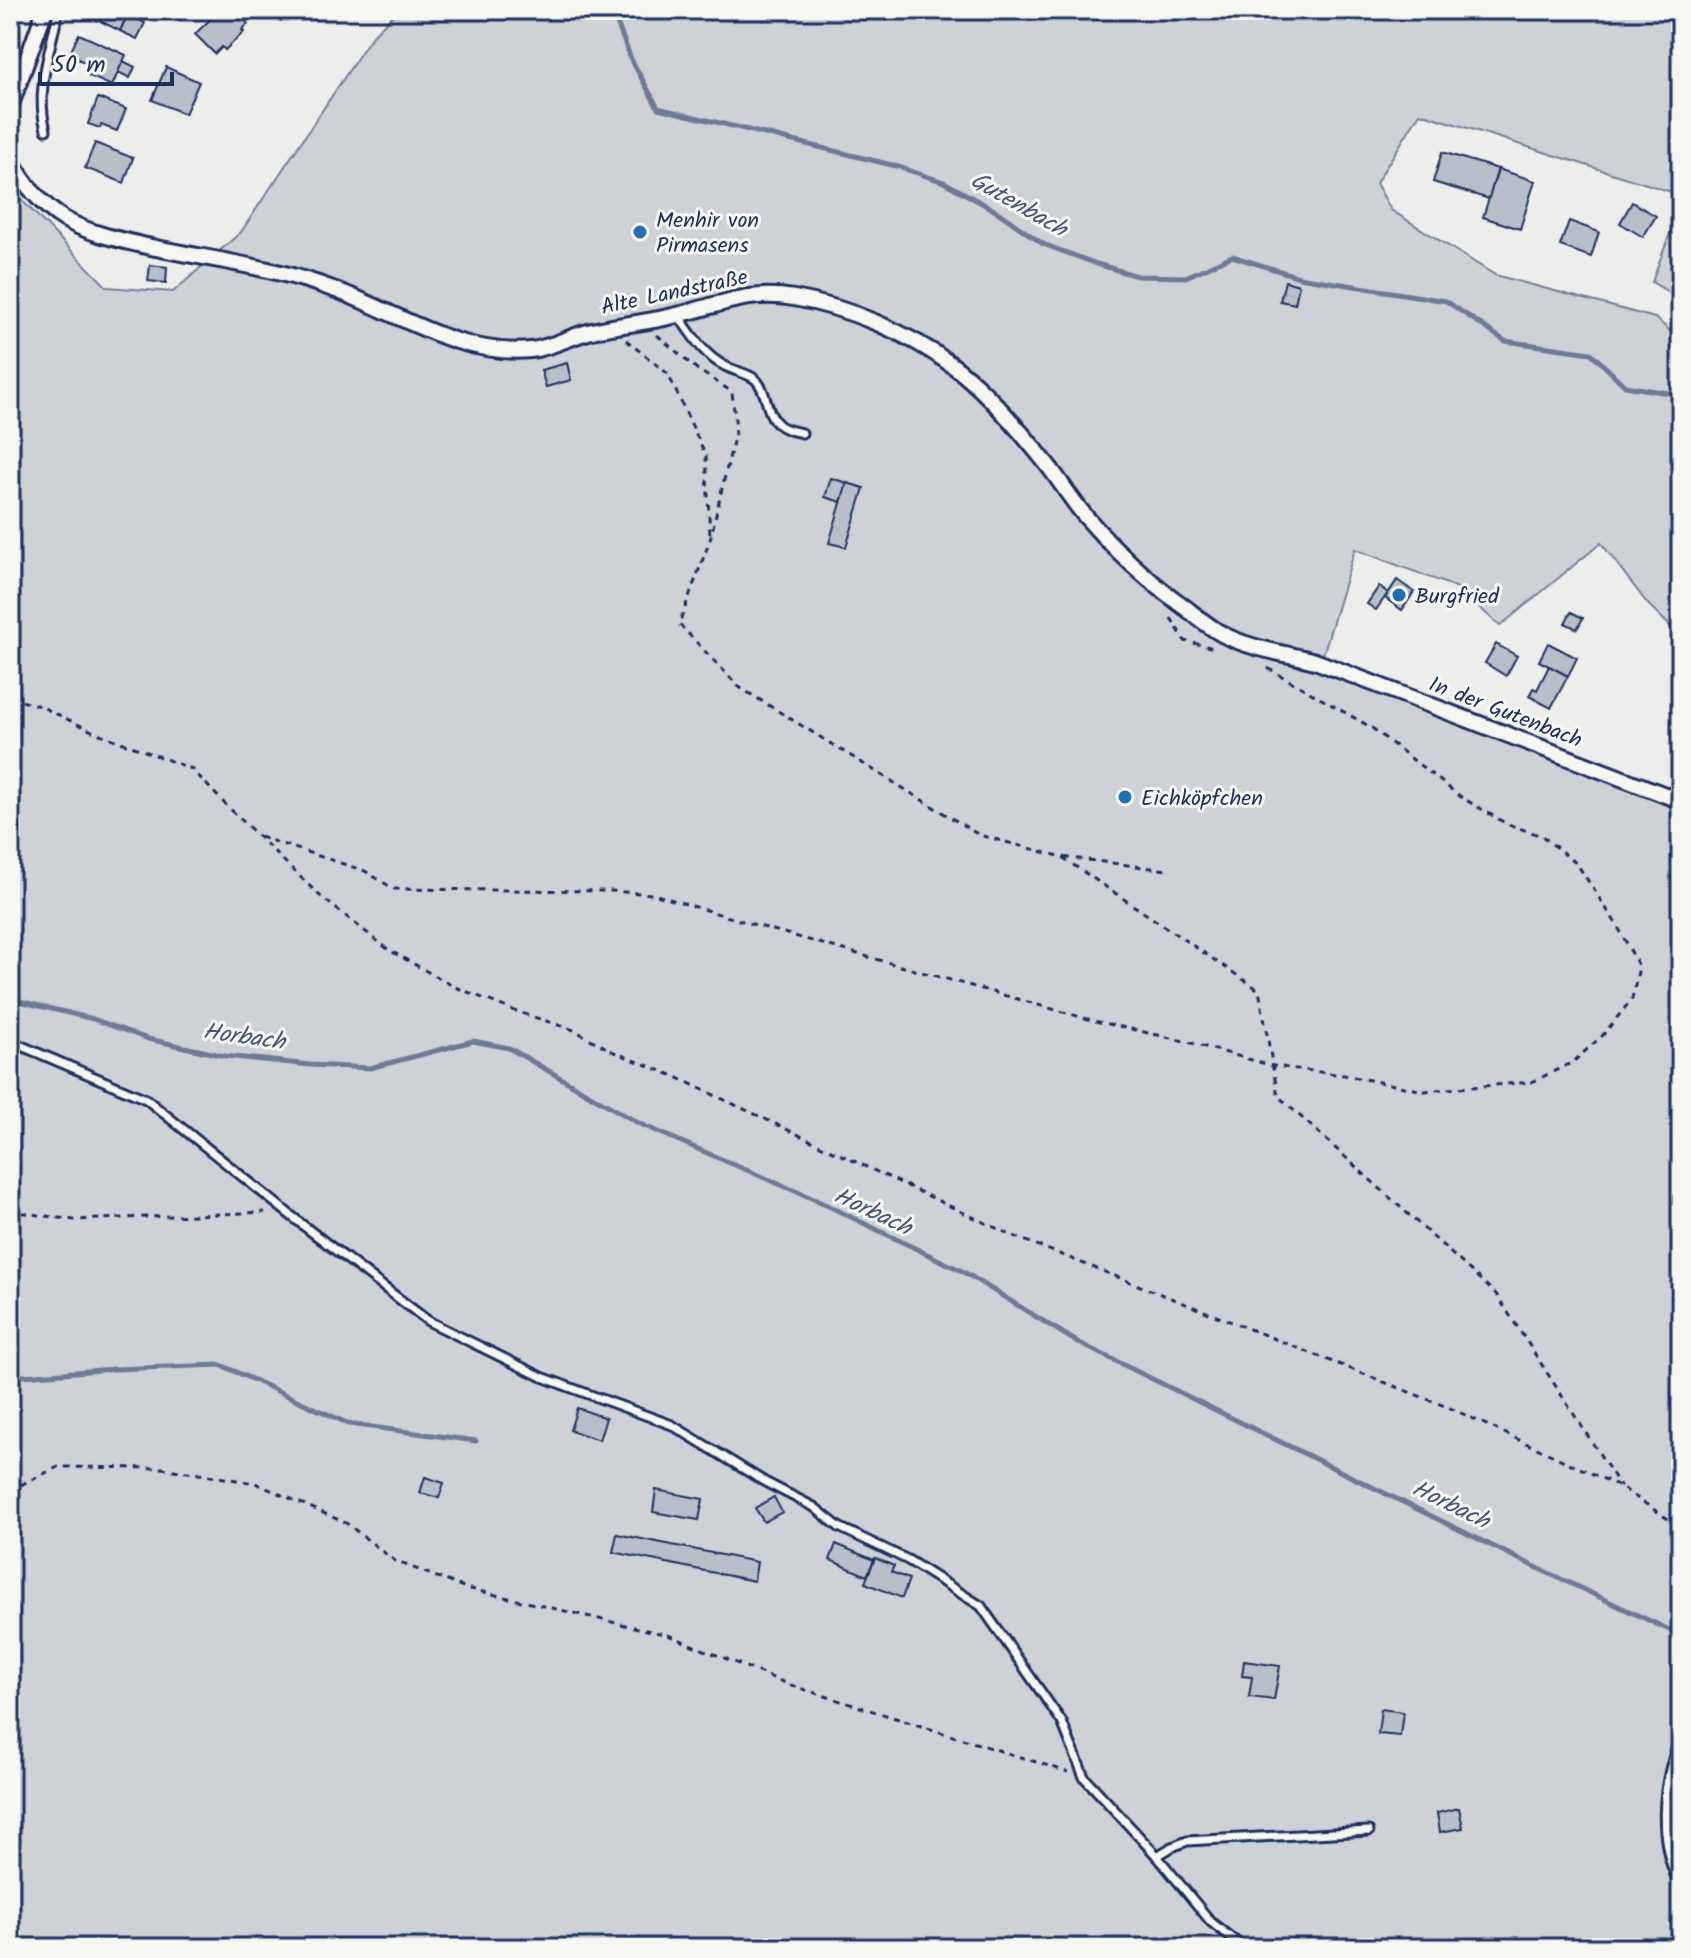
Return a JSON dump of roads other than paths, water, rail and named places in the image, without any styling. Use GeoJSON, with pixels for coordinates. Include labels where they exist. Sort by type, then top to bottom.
{"type":"FeatureCollection","features":[{"type":"Feature","properties":{"kind":"street"},"geometry":{"type":"LineString","coordinates":[[10,107],[52,11]]}},
{"type":"Feature","properties":{"kind":"street","name":"Alte Landstraße"},"geometry":{"type":"LineString","coordinates":[[10,158],[41,202],[63,218],[89,230],[184,255],[301,278],[462,343],[500,350],[534,350],[585,333],[678,315],[741,297],[770,295],[835,307],[871,320],[955,366],[1000,409],[1117,552],[1156,586],[1222,634],[1256,647],[1315,661]]}},
{"type":"Feature","properties":{"kind":"street","name":"In der Gutenbach"},"geometry":{"type":"LineString","coordinates":[[1315,661],[1681,801]]}},
{"type":"Feature","properties":{"kind":"street"},"geometry":{"type":"LineString","coordinates":[[1681,1746],[1668,1796],[1668,1832],[1681,1880]]}},
{"type":"Feature","properties":{"kind":"lane"},"geometry":{"type":"LineString","coordinates":[[46,130],[41,98],[52,11]]}},
{"type":"Feature","properties":{"kind":"lane"},"geometry":{"type":"LineString","coordinates":[[678,315],[712,358],[754,379],[778,425],[802,433]]}},
{"type":"Feature","properties":{"kind":"lane"},"geometry":{"type":"LineString","coordinates":[[10,1041],[146,1099],[428,1321],[542,1377],[672,1425],[765,1482],[814,1507],[839,1527],[908,1560],[981,1606],[1062,1722],[1084,1777],[1157,1856],[1211,1922],[1244,1948]]}},
{"type":"Feature","properties":{"kind":"lane"},"geometry":{"type":"LineString","coordinates":[[1157,1856],[1187,1841],[1369,1831]]}},
{"type":"Feature","properties":{"kind":"waterway","name":"Gutenbach"},"geometry":{"type":"LineString","coordinates":[[612,10],[631,59],[658,108],[896,166],[944,182],[996,211],[1043,244],[1137,276],[1186,277],[1232,256],[1299,277],[1446,301],[1505,341],[1591,353],[1625,386],[1681,395]]}},
{"type":"Feature","properties":{"kind":"waterway","name":"Horbach"},"geometry":{"type":"LineString","coordinates":[[10,996],[15,1000],[93,1019],[148,1039],[225,1056],[310,1065],[370,1068],[473,1041],[509,1048],[640,1124],[816,1200],[962,1271],[1077,1342],[1680,1635]]}},
{"type":"Feature","properties":{"kind":"waterway"},"geometry":{"type":"LineString","coordinates":[[10,1377],[221,1365],[349,1424],[476,1441]]}},
{"type":"Feature","properties":{"kind":"place","name":"Menhir von Pirmasens"},"geometry":{"type":"Point","coordinates":[640,232]}},
{"type":"Feature","properties":{"kind":"place","name":"Burgfried"},"geometry":{"type":"Point","coordinates":[1399,595]}},
{"type":"Feature","properties":{"kind":"place","name":"Eichköpfchen"},"geometry":{"type":"Point","coordinates":[1125,797]}}]}
